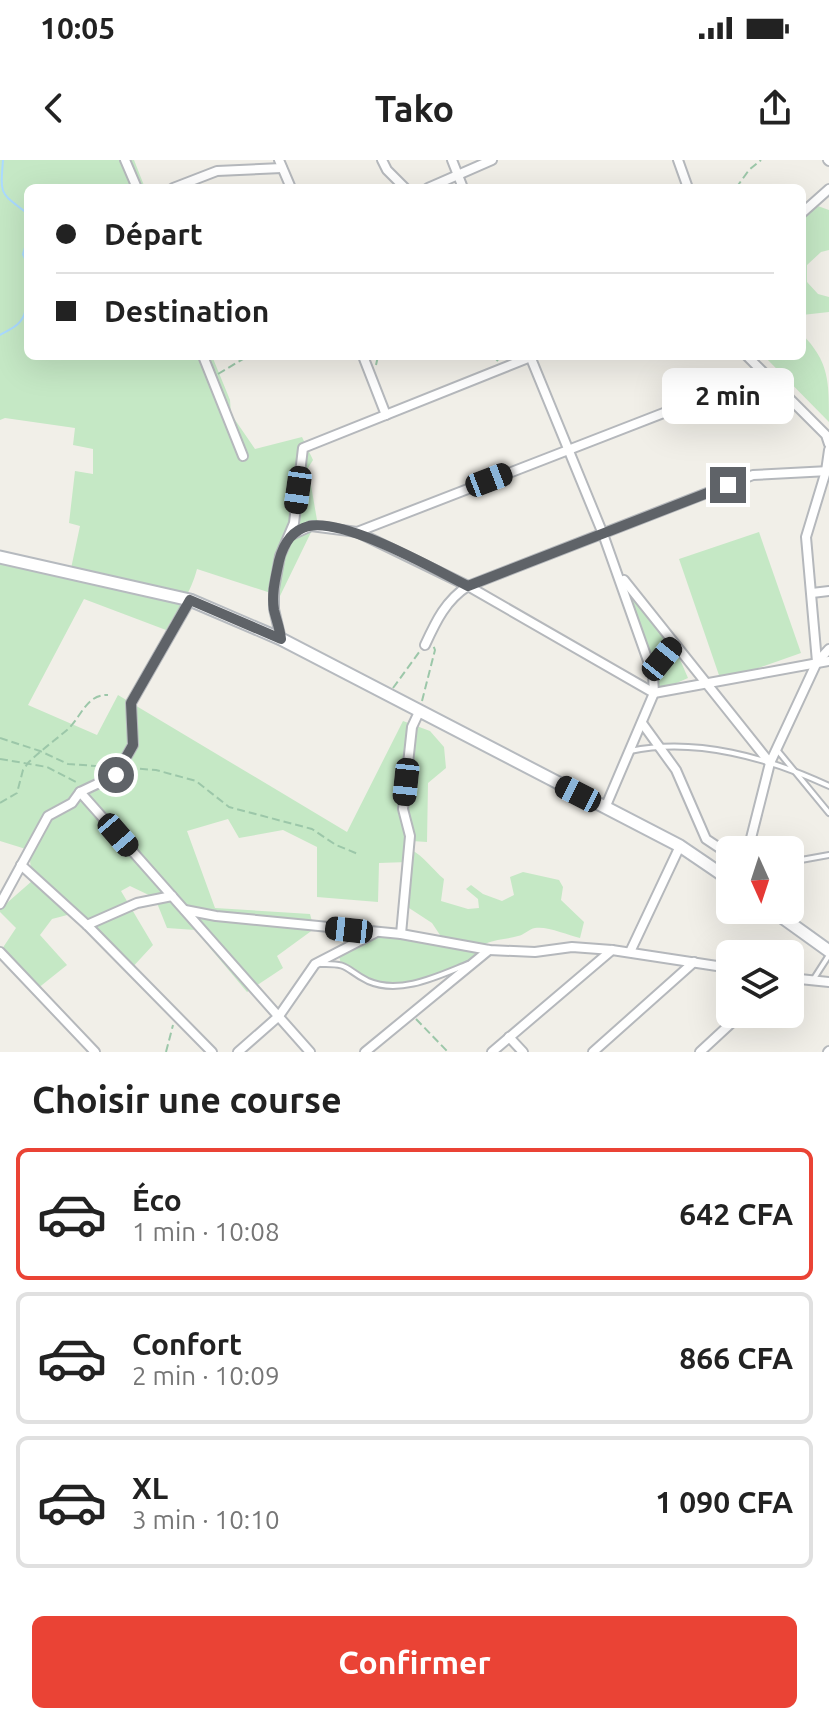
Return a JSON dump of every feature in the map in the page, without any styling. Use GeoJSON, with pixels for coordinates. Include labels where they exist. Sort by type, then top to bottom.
{"type":"FeatureCollection","features":[{"type":"Feature","properties":{"kind":"main road"},"geometry":{"type":"LineString","coordinates":[[0,557],[190,600],[281,639],[680,846],[716,870]]}},
{"type":"Feature","properties":{"kind":"main road"},"geometry":{"type":"LineString","coordinates":[[791,924],[829,953]]}},
{"type":"Feature","properties":{"kind":"street"},"geometry":{"type":"LineString","coordinates":[[125,160],[135,184]]}},
{"type":"Feature","properties":{"kind":"street"},"geometry":{"type":"LineString","coordinates":[[382,160],[401,184]]}},
{"type":"Feature","properties":{"kind":"street"},"geometry":{"type":"LineString","coordinates":[[452,160],[461,184]]}},
{"type":"Feature","properties":{"kind":"street"},"geometry":{"type":"LineString","coordinates":[[437,184],[492,160]]}},
{"type":"Feature","properties":{"kind":"street"},"geometry":{"type":"LineString","coordinates":[[678,160],[687,184]]}},
{"type":"Feature","properties":{"kind":"street"},"geometry":{"type":"LineString","coordinates":[[183,184],[217,171],[280,164],[289,184]]}},
{"type":"Feature","properties":{"kind":"street"},"geometry":{"type":"LineString","coordinates":[[806,209],[829,189]]}},
{"type":"Feature","properties":{"kind":"street"},"geometry":{"type":"LineString","coordinates":[[205,360],[243,456]]}},
{"type":"Feature","properties":{"kind":"street"},"geometry":{"type":"LineString","coordinates":[[365,360],[386,415]]}},
{"type":"Feature","properties":{"kind":"street"},"geometry":{"type":"LineString","coordinates":[[281,639],[274,609],[274,589],[280,556],[291,535],[303,448],[522,360]]}},
{"type":"Feature","properties":{"kind":"street"},"geometry":{"type":"LineString","coordinates":[[534,360],[618,574],[649,664],[654,693],[605,808]]}},
{"type":"Feature","properties":{"kind":"street"},"geometry":{"type":"LineString","coordinates":[[751,360],[826,435],[829,447],[828,471],[806,537],[817,662]]}},
{"type":"Feature","properties":{"kind":"street"},"geometry":{"type":"LineString","coordinates":[[357,532],[764,374]]}},
{"type":"Feature","properties":{"kind":"street"},"geometry":{"type":"LineString","coordinates":[[425,645],[453,596],[468,586],[753,475],[828,471]]}},
{"type":"Feature","properties":{"kind":"street"},"geometry":{"type":"LineString","coordinates":[[291,535],[311,526],[357,532],[468,586],[654,693],[829,661]]}},
{"type":"Feature","properties":{"kind":"street"},"geometry":{"type":"LineString","coordinates":[[618,574],[770,763]]}},
{"type":"Feature","properties":{"kind":"street"},"geometry":{"type":"LineString","coordinates":[[812,593],[829,591]]}},
{"type":"Feature","properties":{"kind":"street"},"geometry":{"type":"LineString","coordinates":[[0,904],[48,816],[72,803],[80,792],[116,775],[133,745],[131,703],[190,600]]}},
{"type":"Feature","properties":{"kind":"street"},"geometry":{"type":"LineString","coordinates":[[752,836],[770,763],[817,662],[829,649]]}},
{"type":"Feature","properties":{"kind":"street"},"geometry":{"type":"LineString","coordinates":[[401,934],[410,836],[403,809],[412,727],[419,712]]}},
{"type":"Feature","properties":{"kind":"street"},"geometry":{"type":"LineString","coordinates":[[642,723],[676,770],[706,839],[716,846]]}},
{"type":"Feature","properties":{"kind":"street"},"geometry":{"type":"LineString","coordinates":[[80,792],[310,1052]]}},
{"type":"Feature","properties":{"kind":"street"},"geometry":{"type":"LineString","coordinates":[[630,952],[680,846]]}},
{"type":"Feature","properties":{"kind":"street"},"geometry":{"type":"LineString","coordinates":[[21,865],[87,925],[212,1052]]}},
{"type":"Feature","properties":{"kind":"street"},"geometry":{"type":"LineString","coordinates":[[87,925],[137,903],[172,896]]}},
{"type":"Feature","properties":{"kind":"street"},"geometry":{"type":"LineString","coordinates":[[185,910],[216,916],[401,934],[489,950],[535,952],[572,947],[630,952],[716,966]]}},
{"type":"Feature","properties":{"kind":"street"},"geometry":{"type":"LineString","coordinates":[[238,1052],[279,1016],[315,964],[376,932]]}},
{"type":"Feature","properties":{"kind":"street"},"geometry":{"type":"LineString","coordinates":[[365,1052],[489,950]]}},
{"type":"Feature","properties":{"kind":"street"},"geometry":{"type":"LineString","coordinates":[[492,1052],[612,950]]}},
{"type":"Feature","properties":{"kind":"street"},"geometry":{"type":"LineString","coordinates":[[0,952],[95,1052]]}},
{"type":"Feature","properties":{"kind":"street"},"geometry":{"type":"LineString","coordinates":[[593,1052],[694,962]]}},
{"type":"Feature","properties":{"kind":"street"},"geometry":{"type":"LineString","coordinates":[[804,979],[829,982]]}},
{"type":"Feature","properties":{"kind":"street"},"geometry":{"type":"LineString","coordinates":[[700,1052],[726,1028]]}},
{"type":"Feature","properties":{"kind":"street"},"geometry":{"type":"LineString","coordinates":[[509,1037],[523,1052]]}},
{"type":"Feature","properties":{"kind":"lane"},"geometry":{"type":"LineString","coordinates":[[649,664],[662,659],[675,644]]}},
{"type":"Feature","properties":{"kind":"lane"},"geometry":{"type":"LineString","coordinates":[[630,751],[658,745],[731,752],[829,786]]}},
{"type":"Feature","properties":{"kind":"lane"},"geometry":{"type":"LineString","coordinates":[[777,749],[829,813]]}},
{"type":"Feature","properties":{"kind":"lane"},"geometry":{"type":"LineString","coordinates":[[804,859],[829,855]]}},
{"type":"Feature","properties":{"kind":"lane"},"geometry":{"type":"LineString","coordinates":[[812,980],[829,953]]}},
{"type":"Feature","properties":{"kind":"lane"},"geometry":{"type":"LineString","coordinates":[[315,964],[341,964],[370,982],[391,986],[420,982],[471,963]]}},
{"type":"Feature","properties":{"kind":"path"},"geometry":{"type":"LineString","coordinates":[[739,184],[761,160]]}},
{"type":"Feature","properties":{"kind":"path"},"geometry":{"type":"LineString","coordinates":[[212,378],[241,360]]}},
{"type":"Feature","properties":{"kind":"path"},"geometry":{"type":"LineString","coordinates":[[419,712],[435,650],[431,632]]}},
{"type":"Feature","properties":{"kind":"path"},"geometry":{"type":"LineString","coordinates":[[388,696],[425,645]]}},
{"type":"Feature","properties":{"kind":"path"},"geometry":{"type":"LineString","coordinates":[[0,803],[17,793],[28,763],[70,728],[85,706],[99,695],[108,695]]}},
{"type":"Feature","properties":{"kind":"path"},"geometry":{"type":"LineString","coordinates":[[0,738],[68,764],[156,770],[196,781],[229,807],[312,829],[336,845],[358,854]]}},
{"type":"Feature","properties":{"kind":"path"},"geometry":{"type":"LineString","coordinates":[[0,759],[47,767],[77,781],[80,792]]}},
{"type":"Feature","properties":{"kind":"path"},"geometry":{"type":"LineString","coordinates":[[166,1052],[172,1034],[172,1012]]}},
{"type":"Feature","properties":{"kind":"path"},"geometry":{"type":"LineString","coordinates":[[409,1015],[448,1052]]}},
{"type":"Feature","properties":{"kind":"green space"},"geometry":{"type":"Polygon","coordinates":[[[0,160],[134,160],[143,184],[24,184],[24,360],[214,360],[230,400],[231,414],[255,449],[302,437],[313,460],[308,468],[317,520],[280,596],[197,569],[188,594],[166,630],[84,599],[28,705],[97,735],[118,695],[347,832],[403,721],[430,731],[444,747],[446,768],[428,783],[427,842],[412,841],[410,849],[444,879],[441,901],[468,909],[479,908],[478,899],[466,889],[471,885],[483,894],[502,901],[514,895],[510,877],[523,872],[559,880],[563,887],[561,900],[584,922],[580,938],[552,929],[535,928],[490,942],[479,949],[471,963],[421,982],[394,986],[381,984],[341,964],[338,952],[376,932],[444,941],[432,923],[409,908],[405,898],[408,862],[379,863],[378,902],[317,897],[317,847],[283,830],[239,838],[228,819],[187,831],[215,908],[310,914],[314,929],[277,956],[283,968],[247,992],[195,930],[167,928],[155,898],[130,886],[121,891],[153,945],[129,971],[71,914],[52,919],[40,935],[67,965],[37,989],[0,952],[16,928],[0,909],[32,881],[29,850],[0,841],[0,559],[69,578],[80,526],[69,523],[75,471],[93,474],[93,449],[73,445],[75,428],[5,418],[0,420],[0,160]]]}},
{"type":"Feature","properties":{"kind":"green space"},"geometry":{"type":"Polygon","coordinates":[[[815,205],[829,210],[829,250],[821,252],[807,265],[807,282],[818,294],[829,297],[829,312],[806,315],[806,214],[815,205]]]}},
{"type":"Feature","properties":{"kind":"green space"},"geometry":{"type":"Polygon","coordinates":[[[806,338],[818,354],[826,373],[829,422],[768,360],[806,360],[806,338]]]}},
{"type":"Feature","properties":{"kind":"green space"},"geometry":{"type":"Polygon","coordinates":[[[759,532],[801,653],[721,681],[679,559],[759,532]]]}},
{"type":"Feature","properties":{"kind":"green space"},"geometry":{"type":"Polygon","coordinates":[[[618,574],[675,648],[688,678],[654,693],[618,574]]]}},
{"type":"Feature","properties":{"kind":"waterway"},"geometry":{"type":"LineString","coordinates":[[3,160],[4,193],[24,211]]}},
{"type":"Feature","properties":{"kind":"waterway"},"geometry":{"type":"LineString","coordinates":[[24,251],[24,256]]}},
{"type":"Feature","properties":{"kind":"waterway"},"geometry":{"type":"LineString","coordinates":[[0,335],[15,326],[24,314]]}},
{"type":"Feature","properties":{"kind":"route"},"geometry":{"type":"LineString","coordinates":[[116,775],[133,745],[131,703],[190,600],[281,639],[274,609],[274,589],[280,556],[291,535],[301,529],[311,526],[357,532],[468,586],[728,485]]}}]}
